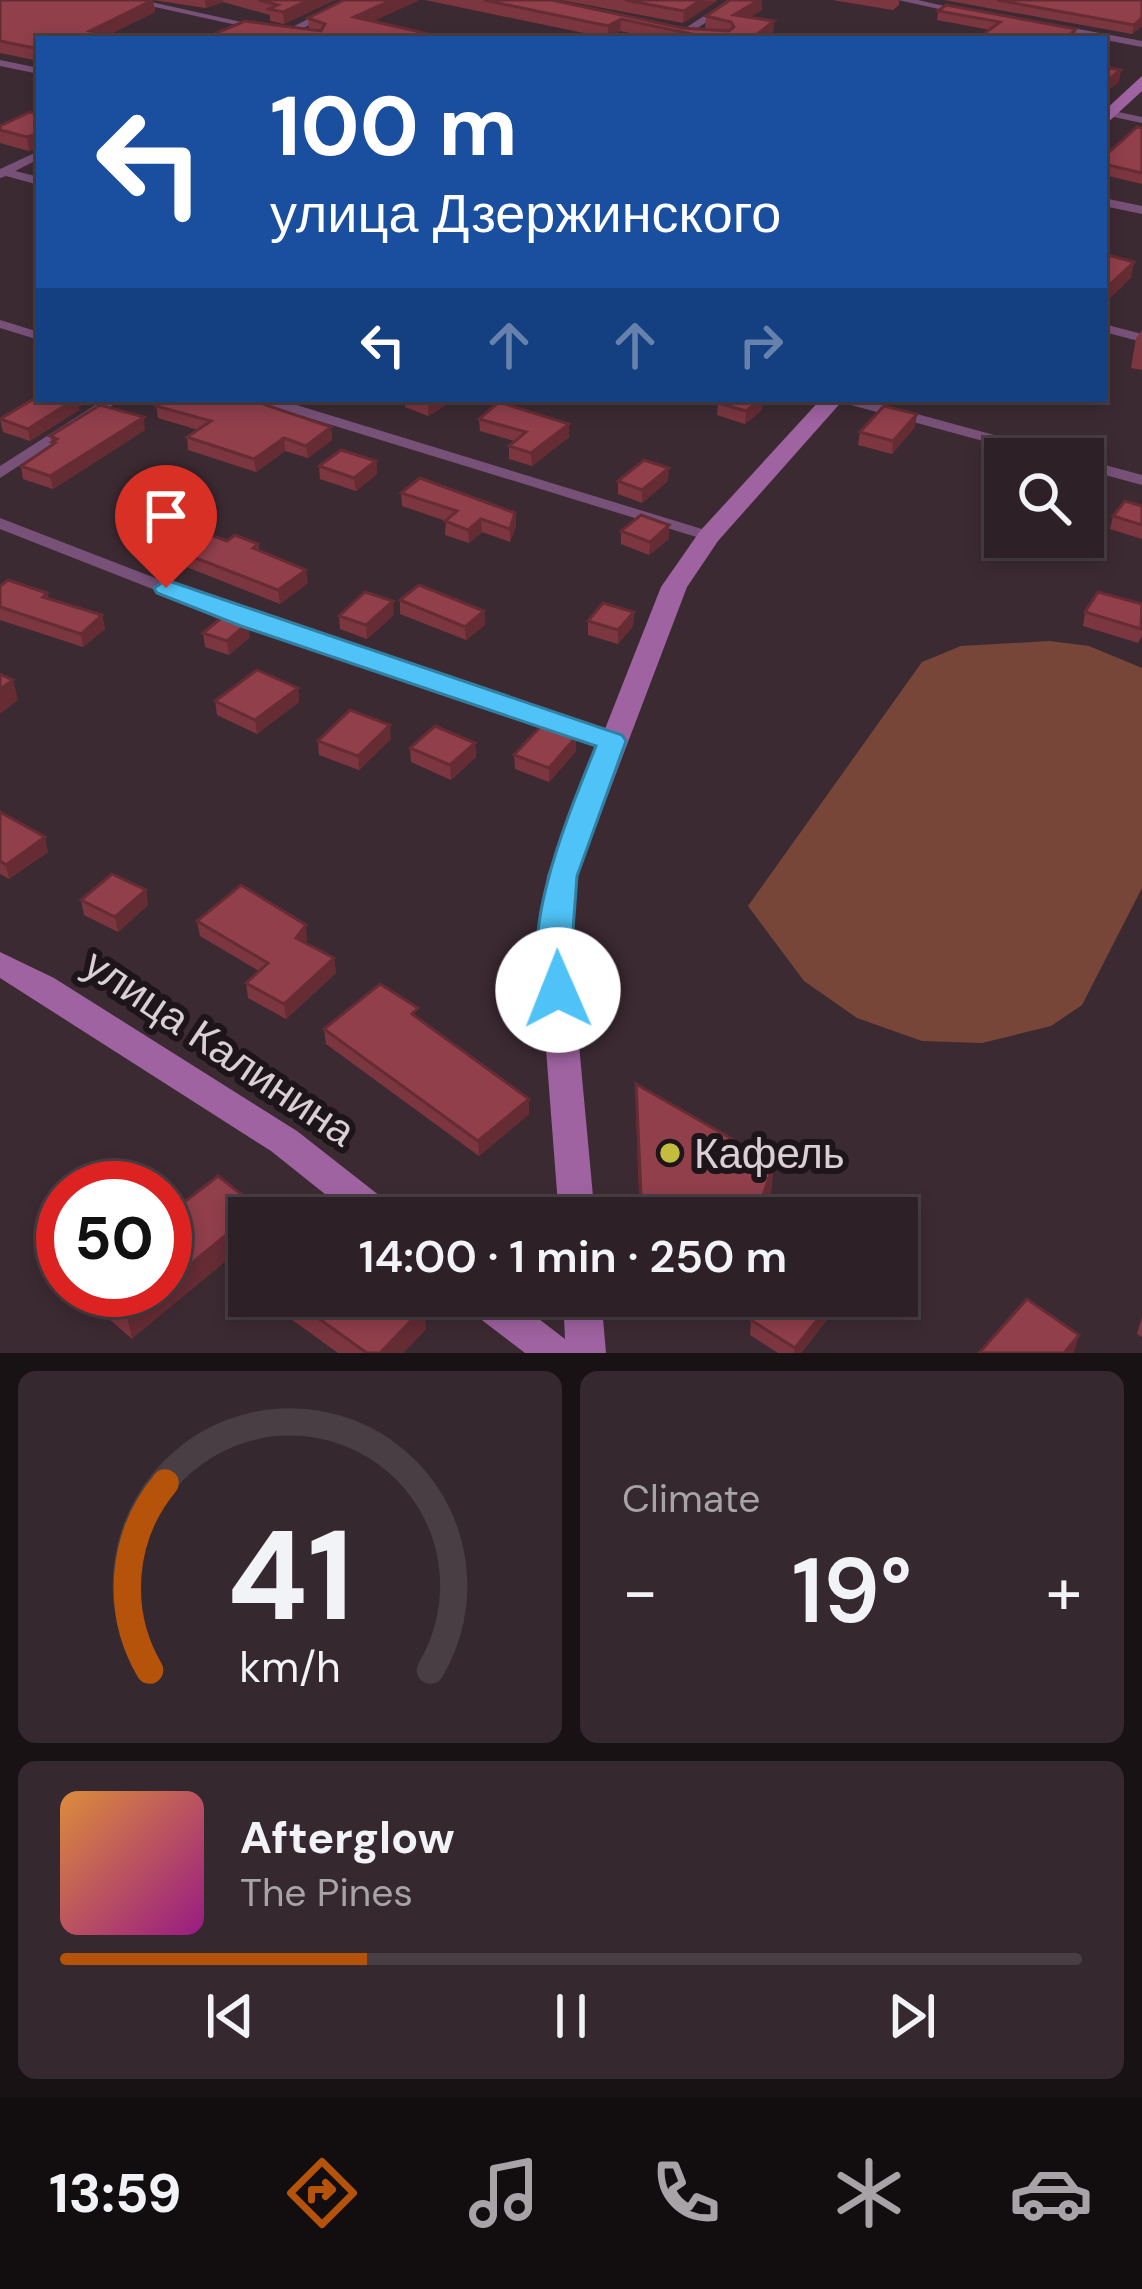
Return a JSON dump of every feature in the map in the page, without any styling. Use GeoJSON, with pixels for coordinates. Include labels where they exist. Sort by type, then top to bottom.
{"type":"FeatureCollection","features":[{"type":"Feature","properties":{"kind":"main road"},"geometry":{"type":"LineString","coordinates":[[1107,115],[1142,81]]}},
{"type":"Feature","properties":{"kind":"main road"},"geometry":{"type":"LineString","coordinates":[[575,1197],[555,958],[562,876],[674,587],[709,536],[830,402]]}},
{"type":"Feature","properties":{"kind":"main road","name":"улица Калинина"},"geometry":{"type":"LineString","coordinates":[[0,964],[284,1141],[355,1197]]}},
{"type":"Feature","properties":{"kind":"main road"},"geometry":{"type":"LineString","coordinates":[[507,1317],[554,1353]]}},
{"type":"Feature","properties":{"kind":"main road"},"geometry":{"type":"LineString","coordinates":[[583,1317],[586,1353]]}},
{"type":"Feature","properties":{"kind":"street"},"geometry":{"type":"LineString","coordinates":[[128,0],[302,36]]}},
{"type":"Feature","properties":{"kind":"street"},"geometry":{"type":"LineString","coordinates":[[280,36],[353,0]]}},
{"type":"Feature","properties":{"kind":"street"},"geometry":{"type":"LineString","coordinates":[[679,36],[735,0]]}},
{"type":"Feature","properties":{"kind":"street"},"geometry":{"type":"LineString","coordinates":[[903,0],[990,16]]}},
{"type":"Feature","properties":{"kind":"street"},"geometry":{"type":"LineString","coordinates":[[1034,24],[1099,36]]}},
{"type":"Feature","properties":{"kind":"street"},"geometry":{"type":"LineString","coordinates":[[662,27],[704,35]]}},
{"type":"Feature","properties":{"kind":"street"},"geometry":{"type":"LineString","coordinates":[[1107,38],[1142,44]]}},
{"type":"Feature","properties":{"kind":"street"},"geometry":{"type":"LineString","coordinates":[[0,63],[36,70]]}},
{"type":"Feature","properties":{"kind":"street"},"geometry":{"type":"LineString","coordinates":[[1107,116],[1142,120]]}},
{"type":"Feature","properties":{"kind":"street"},"geometry":{"type":"LineString","coordinates":[[3,173],[36,156]]}},
{"type":"Feature","properties":{"kind":"street"},"geometry":{"type":"LineString","coordinates":[[3,173],[36,180]]}},
{"type":"Feature","properties":{"kind":"street"},"geometry":{"type":"LineString","coordinates":[[1107,203],[1142,210]]}},
{"type":"Feature","properties":{"kind":"street"},"geometry":{"type":"LineString","coordinates":[[0,324],[36,335]]}},
{"type":"Feature","properties":{"kind":"street"},"geometry":{"type":"LineString","coordinates":[[1107,329],[1142,338]]}},
{"type":"Feature","properties":{"kind":"street"},"geometry":{"type":"LineString","coordinates":[[0,473],[110,402]]}},
{"type":"Feature","properties":{"kind":"street"},"geometry":{"type":"LineString","coordinates":[[272,402],[709,536]]}},
{"type":"Feature","properties":{"kind":"street"},"geometry":{"type":"LineString","coordinates":[[856,402],[989,438]]}},
{"type":"Feature","properties":{"kind":"street"},"geometry":{"type":"LineString","coordinates":[[1104,470],[1142,480]]}},
{"type":"Feature","properties":{"kind":"street"},"geometry":{"type":"LineString","coordinates":[[0,523],[250,621],[612,741]]}},
{"type":"Feature","properties":{"kind":"shaded area"},"geometry":{"type":"Polygon","coordinates":[[[1049,641],[1089,646],[1142,668],[1142,888],[1082,1005],[1051,1026],[982,1043],[922,1041],[857,1018],[804,981],[748,906],[922,662],[961,646],[1049,641]]]}},
{"type":"Feature","properties":{"kind":"building"},"geometry":{"type":"Polygon","coordinates":[[[0,0],[153,0],[90,31],[114,36],[36,36],[36,48],[0,41],[0,0]]]}},
{"type":"Feature","properties":{"kind":"building"},"geometry":{"type":"Polygon","coordinates":[[[258,0],[309,0],[283,12],[269,9],[278,5],[258,0]]]}},
{"type":"Feature","properties":{"kind":"building"},"geometry":{"type":"Polygon","coordinates":[[[344,0],[392,0],[354,17],[438,36],[209,36],[245,21],[321,31],[325,24],[308,18],[344,0]]]}},
{"type":"Feature","properties":{"kind":"building"},"geometry":{"type":"Polygon","coordinates":[[[484,0],[552,0],[682,28],[729,31],[734,27],[731,22],[706,16],[730,0],[759,0],[734,15],[774,21],[755,36],[701,36],[621,19],[608,26],[484,0]]]}},
{"type":"Feature","properties":{"kind":"building"},"geometry":{"type":"Polygon","coordinates":[[[625,0],[701,0],[684,11],[625,0]]]}},
{"type":"Feature","properties":{"kind":"building"},"geometry":{"type":"Polygon","coordinates":[[[997,0],[1142,0],[1142,18],[1134,25],[997,0]]]}},
{"type":"Feature","properties":{"kind":"building"},"geometry":{"type":"Polygon","coordinates":[[[946,5],[1076,29],[1068,36],[981,36],[1000,22],[938,11],[946,5]]]}},
{"type":"Feature","properties":{"kind":"building"},"geometry":{"type":"Polygon","coordinates":[[[1107,68],[1121,70],[1107,81],[1107,68]]]}},
{"type":"Feature","properties":{"kind":"building"},"geometry":{"type":"Polygon","coordinates":[[[30,112],[36,114],[36,134],[27,137],[0,130],[30,112]]]}},
{"type":"Feature","properties":{"kind":"building"},"geometry":{"type":"Polygon","coordinates":[[[1137,127],[1142,128],[1142,173],[1107,165],[1107,154],[1137,127]]]}},
{"type":"Feature","properties":{"kind":"building"},"geometry":{"type":"Polygon","coordinates":[[[1107,255],[1134,262],[1107,287],[1107,255]]]}},
{"type":"Feature","properties":{"kind":"building"},"geometry":{"type":"Polygon","coordinates":[[[36,398],[36,402],[70,402],[28,429],[0,419],[36,398]]]}},
{"type":"Feature","properties":{"kind":"building"},"geometry":{"type":"Polygon","coordinates":[[[162,402],[257,402],[331,427],[306,446],[284,438],[254,459],[187,437],[211,421],[156,406],[162,402]]]}},
{"type":"Feature","properties":{"kind":"building"},"geometry":{"type":"Polygon","coordinates":[[[499,402],[569,424],[531,453],[509,446],[526,432],[479,419],[499,402]]]}},
{"type":"Feature","properties":{"kind":"building"},"geometry":{"type":"Polygon","coordinates":[[[719,402],[757,402],[746,411],[719,402]]]}},
{"type":"Feature","properties":{"kind":"building"},"geometry":{"type":"Polygon","coordinates":[[[100,405],[144,417],[50,476],[21,466],[55,443],[57,439],[50,436],[100,405]]]}},
{"type":"Feature","properties":{"kind":"building"},"geometry":{"type":"Polygon","coordinates":[[[884,406],[917,414],[893,441],[860,432],[884,406]]]}},
{"type":"Feature","properties":{"kind":"building"},"geometry":{"type":"Polygon","coordinates":[[[341,450],[376,461],[354,478],[319,466],[341,450]]]}},
{"type":"Feature","properties":{"kind":"building"},"geometry":{"type":"Polygon","coordinates":[[[644,460],[669,468],[642,490],[618,481],[644,460]]]}},
{"type":"Feature","properties":{"kind":"building"},"geometry":{"type":"Polygon","coordinates":[[[420,478],[515,513],[510,529],[481,519],[468,530],[445,521],[457,511],[401,493],[420,478]]]}},
{"type":"Feature","properties":{"kind":"building"},"geometry":{"type":"Polygon","coordinates":[[[1125,501],[1142,506],[1142,525],[1113,516],[1125,501]]]}},
{"type":"Feature","properties":{"kind":"building"},"geometry":{"type":"Polygon","coordinates":[[[152,503],[182,514],[161,528],[130,517],[152,503]]]}},
{"type":"Feature","properties":{"kind":"building"},"geometry":{"type":"Polygon","coordinates":[[[641,515],[669,525],[650,542],[621,531],[641,515]]]}},
{"type":"Feature","properties":{"kind":"building"},"geometry":{"type":"Polygon","coordinates":[[[178,523],[227,541],[235,535],[258,544],[253,548],[306,570],[278,590],[178,551],[171,556],[146,547],[178,523]]]}},
{"type":"Feature","properties":{"kind":"building"},"geometry":{"type":"Polygon","coordinates":[[[8,580],[47,593],[43,597],[102,615],[81,634],[0,607],[0,586],[8,580]]]}},
{"type":"Feature","properties":{"kind":"building"},"geometry":{"type":"Polygon","coordinates":[[[419,585],[484,611],[465,627],[400,600],[419,585]]]}},
{"type":"Feature","properties":{"kind":"building"},"geometry":{"type":"Polygon","coordinates":[[[365,592],[393,601],[366,625],[339,616],[365,592]]]}},
{"type":"Feature","properties":{"kind":"building"},"geometry":{"type":"Polygon","coordinates":[[[1098,592],[1142,604],[1141,629],[1085,612],[1098,592]]]}},
{"type":"Feature","properties":{"kind":"building"},"geometry":{"type":"Polygon","coordinates":[[[603,603],[634,612],[618,630],[588,621],[603,603]]]}},
{"type":"Feature","properties":{"kind":"building"},"geometry":{"type":"Polygon","coordinates":[[[225,615],[248,623],[227,641],[203,633],[225,615]]]}},
{"type":"Feature","properties":{"kind":"building"},"geometry":{"type":"Polygon","coordinates":[[[257,670],[298,688],[255,720],[215,701],[257,670]]]}},
{"type":"Feature","properties":{"kind":"building"},"geometry":{"type":"Polygon","coordinates":[[[0,674],[13,680],[0,689],[0,674]]]}},
{"type":"Feature","properties":{"kind":"building"},"geometry":{"type":"Polygon","coordinates":[[[350,710],[390,725],[358,756],[318,741],[350,710]]]}},
{"type":"Feature","properties":{"kind":"building"},"geometry":{"type":"Polygon","coordinates":[[[542,725],[576,737],[549,768],[514,755],[542,725]]]}},
{"type":"Feature","properties":{"kind":"building"},"geometry":{"type":"Polygon","coordinates":[[[435,726],[475,743],[450,765],[410,748],[435,726]]]}},
{"type":"Feature","properties":{"kind":"building"},"geometry":{"type":"Polygon","coordinates":[[[0,812],[45,837],[6,865],[0,861],[0,812]]]}},
{"type":"Feature","properties":{"kind":"building"},"geometry":{"type":"Polygon","coordinates":[[[112,874],[146,890],[115,917],[81,900],[112,874]]]}},
{"type":"Feature","properties":{"kind":"building"},"geometry":{"type":"Polygon","coordinates":[[[241,885],[306,925],[296,938],[334,958],[284,1004],[246,983],[268,963],[197,921],[241,885]]]}},
{"type":"Feature","properties":{"kind":"building"},"geometry":{"type":"Polygon","coordinates":[[[380,984],[418,1008],[412,1014],[529,1099],[478,1141],[324,1029],[380,984]]]}},
{"type":"Feature","properties":{"kind":"building"},"geometry":{"type":"Polygon","coordinates":[[[636,1084],[774,1163],[762,1197],[641,1197],[636,1084]]]}},
{"type":"Feature","properties":{"kind":"building"},"geometry":{"type":"Polygon","coordinates":[[[218,1176],[245,1197],[228,1197],[228,1233],[192,1263],[192,1196],[218,1176]]]}},
{"type":"Feature","properties":{"kind":"building"},"geometry":{"type":"Polygon","coordinates":[[[1027,1299],[1079,1335],[1064,1353],[979,1353],[1027,1299]]]}},
{"type":"Feature","properties":{"kind":"building"},"geometry":{"type":"Polygon","coordinates":[[[316,1317],[414,1317],[380,1353],[367,1353],[316,1317]]]}},
{"type":"Feature","properties":{"kind":"building"},"geometry":{"type":"Polygon","coordinates":[[[754,1317],[819,1317],[795,1348],[751,1320],[754,1317]]]}},
{"type":"Feature","properties":{"kind":"place","name":"Кафель"},"geometry":{"type":"Point","coordinates":[670,1153]}},
{"type":"Feature","properties":{"kind":"route"},"geometry":{"type":"LineString","coordinates":[[166,588],[250,621],[612,741],[562,876],[555,958],[558,990]]}}]}
